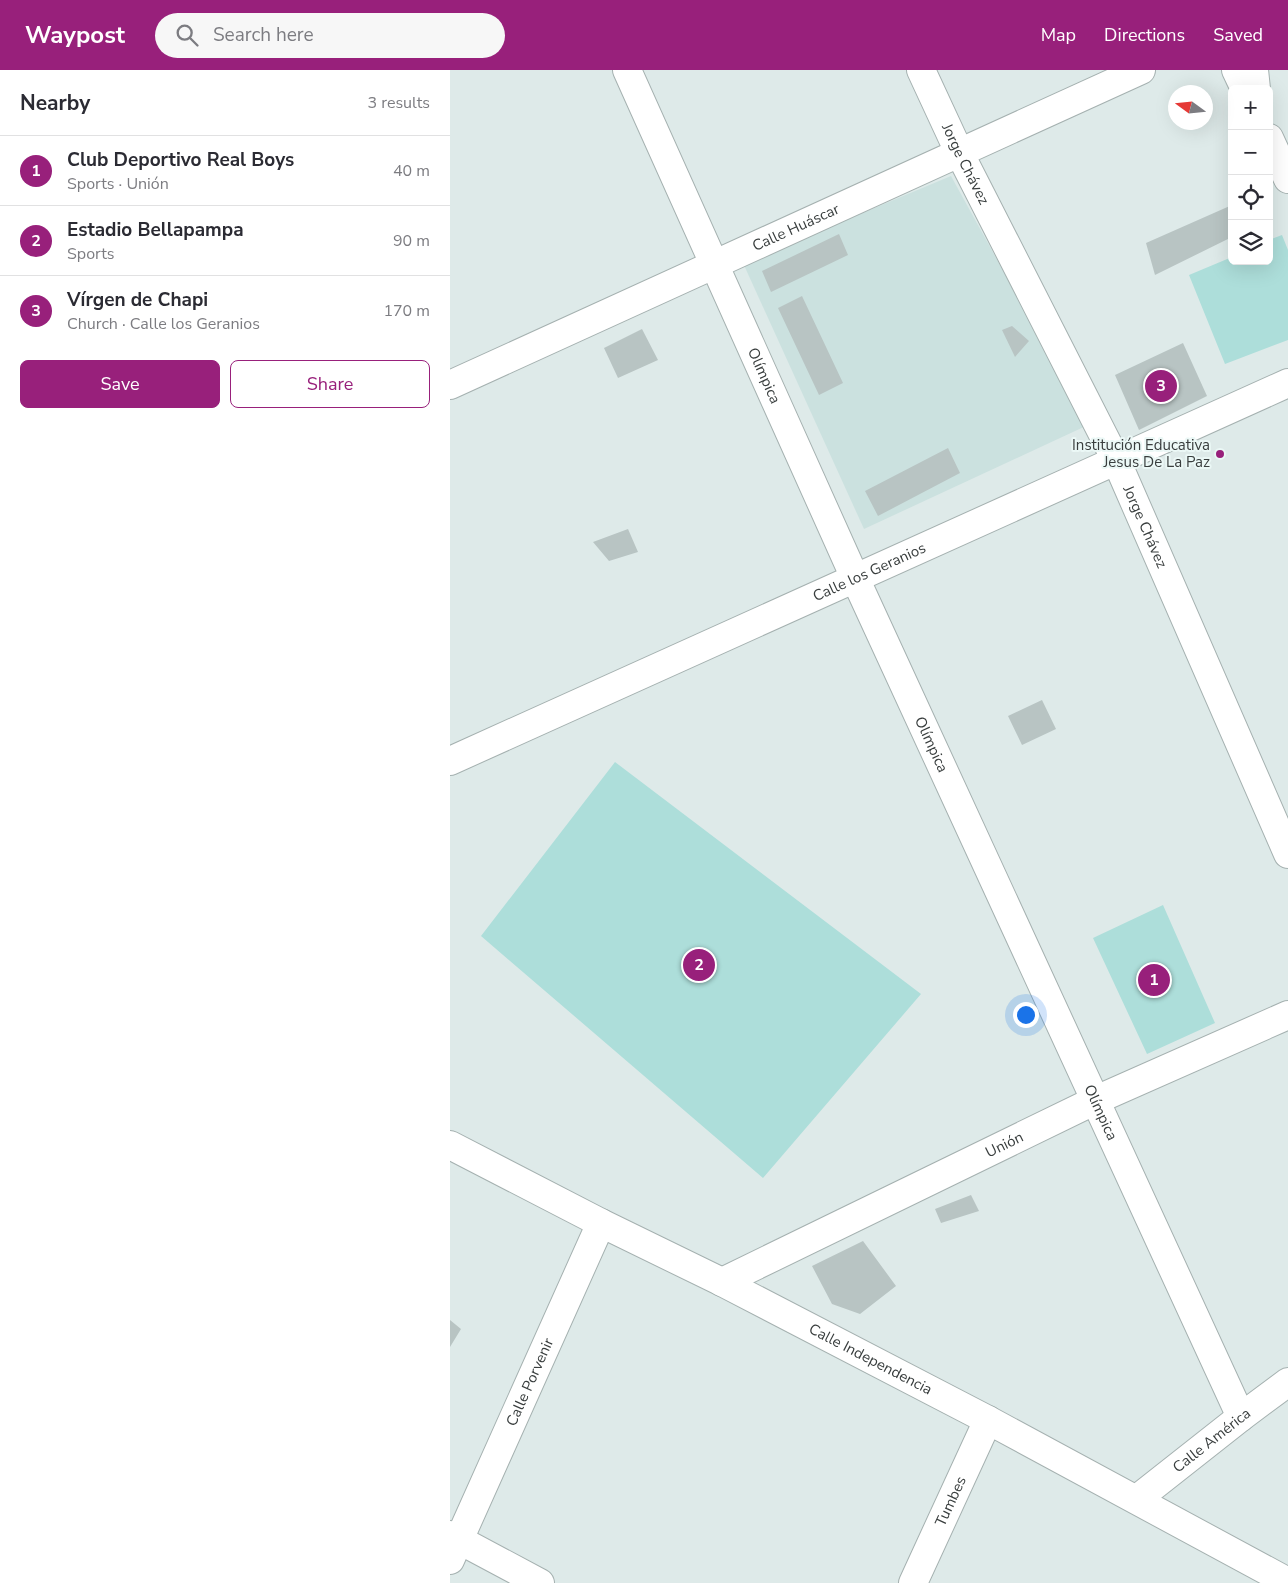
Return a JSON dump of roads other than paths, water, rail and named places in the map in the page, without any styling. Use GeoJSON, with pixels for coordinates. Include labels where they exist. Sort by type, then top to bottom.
{"type":"FeatureCollection","features":[{"type":"Feature","properties":{"kind":"street","name":"Olímpica"},"geometry":{"type":"LineString","coordinates":[[627,70],[855,578],[1241,1417]]}},
{"type":"Feature","properties":{"kind":"street","name":"Jorge Chávez"},"geometry":{"type":"LineString","coordinates":[[921,70],[959,152],[1117,462],[1288,854]]}},
{"type":"Feature","properties":{"kind":"street","name":"Calle Huáscar"},"geometry":{"type":"LineString","coordinates":[[450,385],[1140,70]]}},
{"type":"Feature","properties":{"kind":"street"},"geometry":{"type":"LineString","coordinates":[[1236,70],[1243,85]]}},
{"type":"Feature","properties":{"kind":"street"},"geometry":{"type":"LineString","coordinates":[[1254,70],[1256,85]]}},
{"type":"Feature","properties":{"kind":"street"},"geometry":{"type":"LineString","coordinates":[[1273,147],[1288,179]]}},
{"type":"Feature","properties":{"kind":"street","name":"Calle los Geranios"},"geometry":{"type":"LineString","coordinates":[[450,761],[1117,462],[1288,383]]}},
{"type":"Feature","properties":{"kind":"street","name":"Unión"},"geometry":{"type":"LineString","coordinates":[[722,1282],[1096,1100],[1288,1015]]}},
{"type":"Feature","properties":{"kind":"street","name":"Calle Independencia"},"geometry":{"type":"LineString","coordinates":[[450,1145],[601,1223],[722,1282],[988,1420],[1288,1582]]}},
{"type":"Feature","properties":{"kind":"street","name":"Calle Porvenir"},"geometry":{"type":"LineString","coordinates":[[453,1545],[601,1223]]}},
{"type":"Feature","properties":{"kind":"street","name":"Calle América"},"geometry":{"type":"LineString","coordinates":[[1137,1500],[1288,1382]]}},
{"type":"Feature","properties":{"kind":"street","name":"Tumbes"},"geometry":{"type":"LineString","coordinates":[[914,1583],[988,1420]]}},
{"type":"Feature","properties":{"kind":"street"},"geometry":{"type":"LineString","coordinates":[[453,1545],[540,1583]]}},
{"type":"Feature","properties":{"kind":"place","name":"Vírgen de Chapi"},"geometry":{"type":"Point","coordinates":[1161,386]}},
{"type":"Feature","properties":{"kind":"place","name":"Institución Educativa Jesus De La Paz"},"geometry":{"type":"Point","coordinates":[1220,454]}},
{"type":"Feature","properties":{"kind":"place","name":"Estadio Bellapampa"},"geometry":{"type":"Point","coordinates":[699,965]}},
{"type":"Feature","properties":{"kind":"place","name":"Club Deportivo Real Boys"},"geometry":{"type":"Point","coordinates":[1154,980]}}]}
